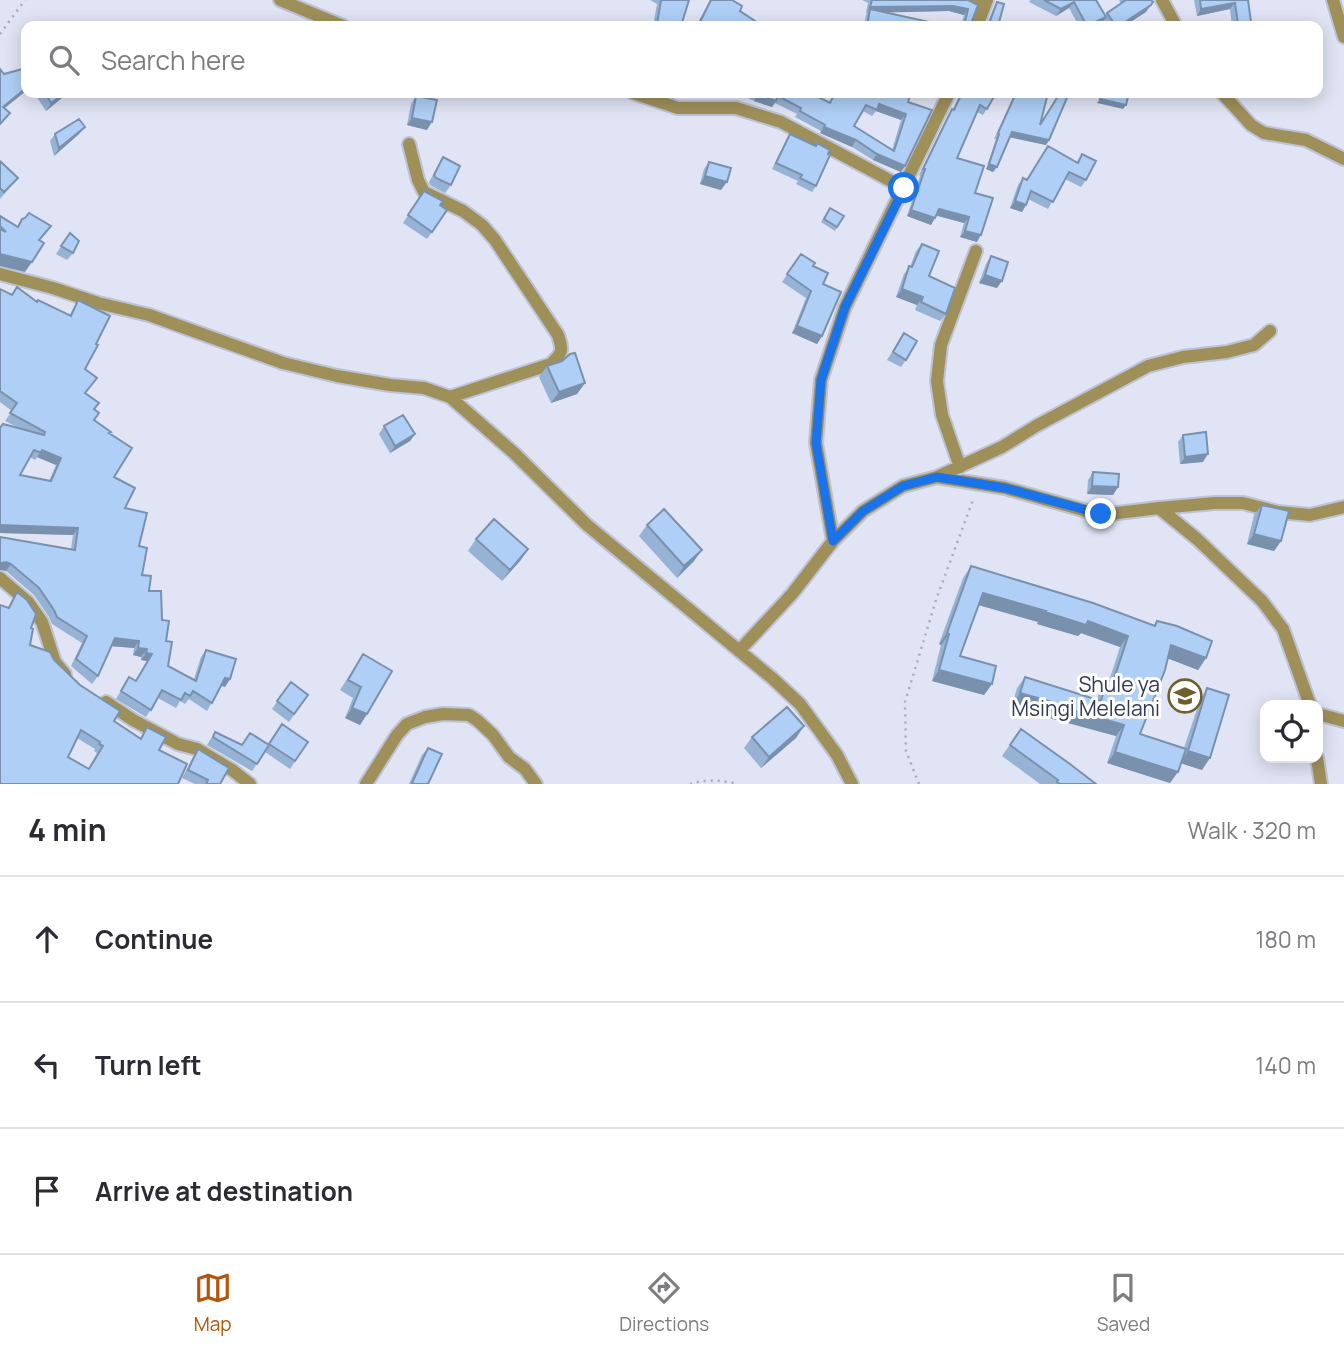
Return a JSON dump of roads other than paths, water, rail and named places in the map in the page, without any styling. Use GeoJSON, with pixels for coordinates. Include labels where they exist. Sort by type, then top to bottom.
{"type":"FeatureCollection","features":[{"type":"Feature","properties":{"kind":"street"},"geometry":{"type":"LineString","coordinates":[[280,0],[331,21]]}},
{"type":"Feature","properties":{"kind":"street"},"geometry":{"type":"LineString","coordinates":[[971,0],[986,3],[979,21]]}},
{"type":"Feature","properties":{"kind":"street"},"geometry":{"type":"LineString","coordinates":[[1163,0],[1174,21]]}},
{"type":"Feature","properties":{"kind":"street"},"geometry":{"type":"LineString","coordinates":[[1333,0],[1344,37]]}},
{"type":"Feature","properties":{"kind":"street"},"geometry":{"type":"LineString","coordinates":[[648,98],[678,108],[736,108],[780,122],[904,188]]}},
{"type":"Feature","properties":{"kind":"street"},"geometry":{"type":"LineString","coordinates":[[833,541],[816,443],[821,380],[845,307],[947,98]]}},
{"type":"Feature","properties":{"kind":"street"},"geometry":{"type":"LineString","coordinates":[[1227,98],[1251,125],[1264,133],[1306,141],[1344,159]]}},
{"type":"Feature","properties":{"kind":"street"},"geometry":{"type":"LineString","coordinates":[[409,144],[418,180],[424,192],[463,211],[482,225],[495,240],[558,335],[562,348],[561,355],[551,363],[450,397]]}},
{"type":"Feature","properties":{"kind":"street"},"geometry":{"type":"LineString","coordinates":[[960,467],[942,415],[937,381],[941,345],[976,251]]}},
{"type":"Feature","properties":{"kind":"street"},"geometry":{"type":"LineString","coordinates":[[0,274],[149,315],[284,363],[363,381],[424,388],[450,397],[514,453],[587,525],[800,704],[837,755],[852,784]]}},
{"type":"Feature","properties":{"kind":"street"},"geometry":{"type":"LineString","coordinates":[[738,651],[792,594],[833,541],[863,511],[893,492],[903,486],[937,477],[1002,447],[1148,366],[1254,345],[1270,331]]}},
{"type":"Feature","properties":{"kind":"street"},"geometry":{"type":"LineString","coordinates":[[937,477],[1005,488],[1101,514],[1215,503],[1243,503],[1278,512],[1310,515],[1344,507]]}},
{"type":"Feature","properties":{"kind":"street"},"geometry":{"type":"LineString","coordinates":[[1159,509],[1243,581],[1269,610],[1283,629],[1308,700]]}},
{"type":"Feature","properties":{"kind":"street"},"geometry":{"type":"LineString","coordinates":[[0,578],[28,602],[42,622],[55,662],[73,680]]}},
{"type":"Feature","properties":{"kind":"street"},"geometry":{"type":"LineString","coordinates":[[91,693],[178,744],[197,749],[250,784]]}},
{"type":"Feature","properties":{"kind":"street"},"geometry":{"type":"LineString","coordinates":[[366,784],[407,724],[443,714],[469,715],[478,721],[536,784]]}},
{"type":"Feature","properties":{"kind":"street"},"geometry":{"type":"LineString","coordinates":[[1323,715],[1344,721]]}},
{"type":"Feature","properties":{"kind":"street"},"geometry":{"type":"LineString","coordinates":[[1318,763],[1321,784]]}},
{"type":"Feature","properties":{"kind":"place","name":"Shule ya Msingi Melelani"},"geometry":{"type":"Point","coordinates":[1185,696]}}]}
